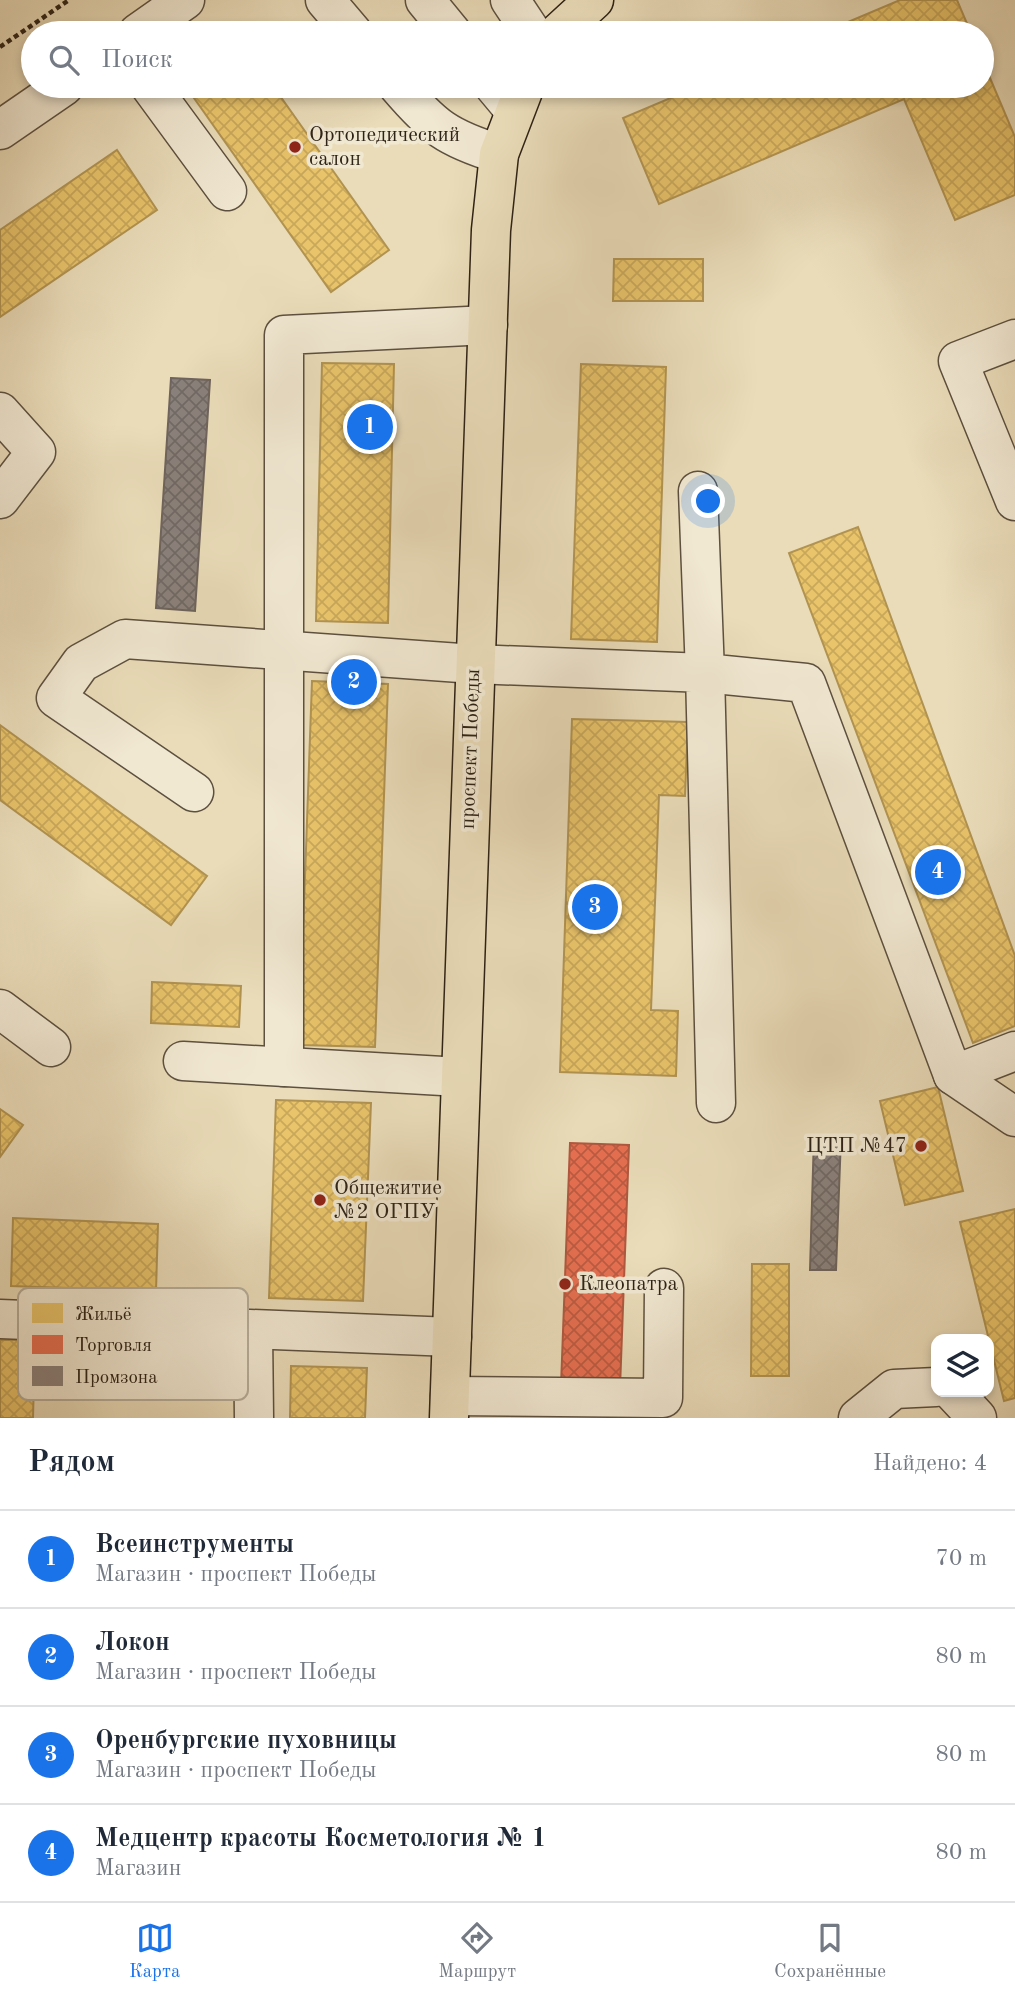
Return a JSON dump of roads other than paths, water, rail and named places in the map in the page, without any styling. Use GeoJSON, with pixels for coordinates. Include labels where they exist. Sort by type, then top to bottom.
{"type":"FeatureCollection","features":[{"type":"Feature","properties":{"kind":"main road"},"geometry":{"type":"LineString","coordinates":[[571,21],[594,0]]}},
{"type":"Feature","properties":{"kind":"main road","name":"проспект Победы"},"geometry":{"type":"LineString","coordinates":[[450,1407],[491,230],[499,154],[510,98]]}},
{"type":"Feature","properties":{"kind":"street"},"geometry":{"type":"LineString","coordinates":[[155,21],[185,0]]}},
{"type":"Feature","properties":{"kind":"street"},"geometry":{"type":"LineString","coordinates":[[325,0],[343,21]]}},
{"type":"Feature","properties":{"kind":"street"},"geometry":{"type":"LineString","coordinates":[[425,0],[442,21]]}},
{"type":"Feature","properties":{"kind":"street"},"geometry":{"type":"LineString","coordinates":[[510,0],[524,21]]}},
{"type":"Feature","properties":{"kind":"street"},"geometry":{"type":"LineString","coordinates":[[0,130],[47,98]]}},
{"type":"Feature","properties":{"kind":"street"},"geometry":{"type":"LineString","coordinates":[[159,98],[227,191]]}},
{"type":"Feature","properties":{"kind":"street"},"geometry":{"type":"LineString","coordinates":[[408,98],[430,123],[461,142],[499,154]]}},
{"type":"Feature","properties":{"kind":"street"},"geometry":{"type":"LineString","coordinates":[[284,1067],[287,650],[285,335],[488,325]]}},
{"type":"Feature","properties":{"kind":"street"},"geometry":{"type":"LineString","coordinates":[[1015,339],[958,361],[1015,501]]}},
{"type":"Feature","properties":{"kind":"street"},"geometry":{"type":"LineString","coordinates":[[0,412],[36,452],[0,499]]}},
{"type":"Feature","properties":{"kind":"street"},"geometry":{"type":"LineString","coordinates":[[698,491],[716,1103]]}},
{"type":"Feature","properties":{"kind":"street"},"geometry":{"type":"LineString","coordinates":[[194,792],[56,698],[81,663],[125,639],[474,664],[705,673],[806,683],[953,1075],[1015,1117]]}},
{"type":"Feature","properties":{"kind":"street"},"geometry":{"type":"LineString","coordinates":[[0,1009],[51,1047]]}},
{"type":"Feature","properties":{"kind":"street"},"geometry":{"type":"LineString","coordinates":[[953,1075],[1015,1051]]}},
{"type":"Feature","properties":{"kind":"street"},"geometry":{"type":"LineString","coordinates":[[183,1061],[460,1077]]}},
{"type":"Feature","properties":{"kind":"street"},"geometry":{"type":"LineString","coordinates":[[450,1407],[663,1408],[664,1288]]}},
{"type":"Feature","properties":{"kind":"street"},"geometry":{"type":"LineString","coordinates":[[0,1319],[18,1320]]}},
{"type":"Feature","properties":{"kind":"street"},"geometry":{"type":"LineString","coordinates":[[248,1331],[452,1337]]}},
{"type":"Feature","properties":{"kind":"street"},"geometry":{"type":"LineString","coordinates":[[253,1331],[254,1418]]}},
{"type":"Feature","properties":{"kind":"street"},"geometry":{"type":"LineString","coordinates":[[858,1418],[894,1388],[931,1387]]}},
{"type":"Feature","properties":{"kind":"street"},"geometry":{"type":"LineString","coordinates":[[958,1397],[977,1418]]}},
{"type":"Feature","properties":{"kind":"place","name":"Ортопедический салон"},"geometry":{"type":"Point","coordinates":[295,147]}},
{"type":"Feature","properties":{"kind":"place","name":"Всеинструменты"},"geometry":{"type":"Point","coordinates":[370,427]}},
{"type":"Feature","properties":{"kind":"place","name":"Локон"},"geometry":{"type":"Point","coordinates":[354,682]}},
{"type":"Feature","properties":{"kind":"place","name":"Медцентр красоты Косметология № 1"},"geometry":{"type":"Point","coordinates":[938,872]}},
{"type":"Feature","properties":{"kind":"place","name":"Оренбургские пуховницы"},"geometry":{"type":"Point","coordinates":[595,907]}},
{"type":"Feature","properties":{"kind":"place","name":"ЦТП №47"},"geometry":{"type":"Point","coordinates":[921,1146]}},
{"type":"Feature","properties":{"kind":"place","name":"Общежитие №2 ОГПУ"},"geometry":{"type":"Point","coordinates":[320,1200]}},
{"type":"Feature","properties":{"kind":"place","name":"Клеопатра"},"geometry":{"type":"Point","coordinates":[565,1284]}}]}
